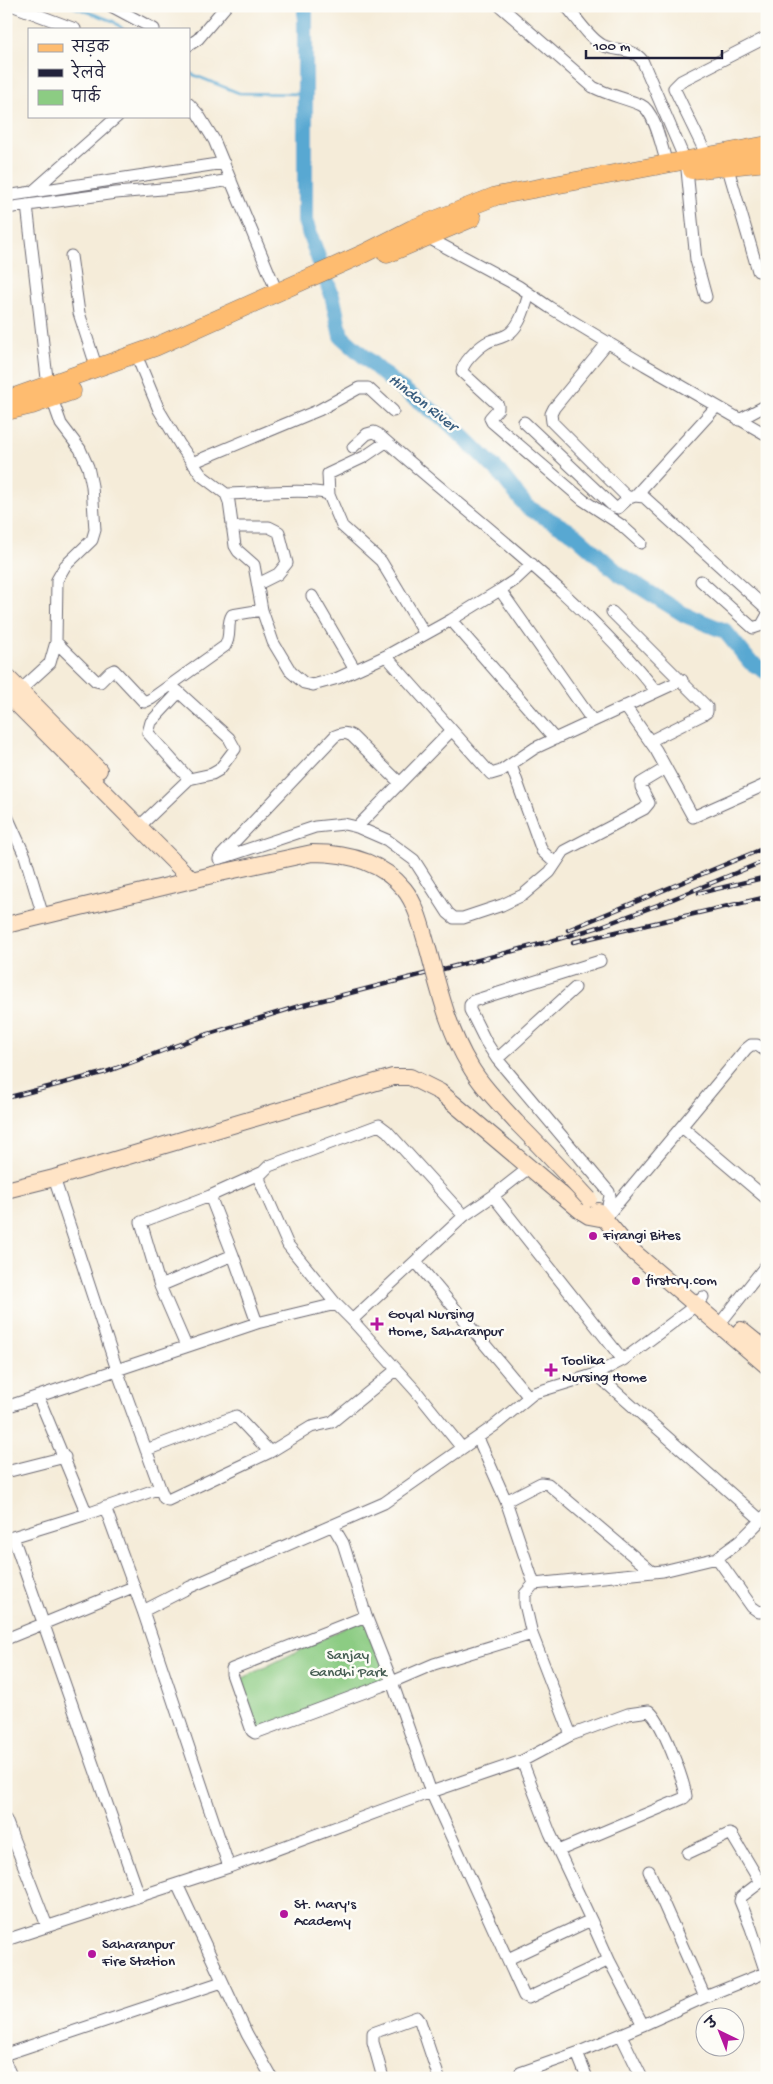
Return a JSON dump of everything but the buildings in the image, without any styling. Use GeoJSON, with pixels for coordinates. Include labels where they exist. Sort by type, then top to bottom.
{"type":"FeatureCollection","features":[{"type":"Feature","properties":{"kind":"main road"},"geometry":{"type":"LineString","coordinates":[[449,221],[496,208],[686,165],[707,156],[767,145]]}},
{"type":"Feature","properties":{"kind":"main road"},"geometry":{"type":"LineString","coordinates":[[6,411],[49,393],[97,369],[170,345],[280,294],[449,221],[496,196],[667,164],[727,165],[767,162]]}},
{"type":"Feature","properties":{"kind":"main road"},"geometry":{"type":"LineString","coordinates":[[6,400],[49,393],[140,364],[170,345]]}},
{"type":"Feature","properties":{"kind":"main road"},"geometry":{"type":"LineString","coordinates":[[6,676],[11,696],[146,835],[170,857],[209,872]]}},
{"type":"Feature","properties":{"kind":"main road"},"geometry":{"type":"LineString","coordinates":[[11,696],[80,749],[157,835],[170,857]]}},
{"type":"Feature","properties":{"kind":"main road"},"geometry":{"type":"LineString","coordinates":[[6,925],[209,872],[312,853],[340,854],[368,862],[379,868],[404,889],[418,916],[451,1028],[471,1069],[503,1107],[589,1199],[618,1233],[634,1240],[767,1366]]}},
{"type":"Feature","properties":{"kind":"main road"},"geometry":{"type":"LineString","coordinates":[[6,1190],[54,1178],[393,1077],[402,1076],[410,1077],[440,1092],[581,1211],[589,1216],[605,1219]]}},
{"type":"Feature","properties":{"kind":"main road"},"geometry":{"type":"LineString","coordinates":[[700,1301],[725,1317],[767,1351]]}},
{"type":"Feature","properties":{"kind":"street"},"geometry":{"type":"LineString","coordinates":[[14,6],[72,28]]}},
{"type":"Feature","properties":{"kind":"street"},"geometry":{"type":"LineString","coordinates":[[111,6],[152,28]]}},
{"type":"Feature","properties":{"kind":"street"},"geometry":{"type":"LineString","coordinates":[[190,44],[198,39],[226,6]]}},
{"type":"Feature","properties":{"kind":"street"},"geometry":{"type":"LineString","coordinates":[[500,6],[594,87],[606,94],[640,105],[649,111],[667,164]]}},
{"type":"Feature","properties":{"kind":"street"},"geometry":{"type":"LineString","coordinates":[[566,6],[600,43],[611,48],[629,50],[638,54],[642,60],[686,165],[696,260],[706,298]]}},
{"type":"Feature","properties":{"kind":"street"},"geometry":{"type":"LineString","coordinates":[[707,156],[674,88],[682,81],[767,37]]}},
{"type":"Feature","properties":{"kind":"street"},"geometry":{"type":"LineString","coordinates":[[190,105],[198,114],[214,140],[248,226],[280,294]]}},
{"type":"Feature","properties":{"kind":"street"},"geometry":{"type":"LineString","coordinates":[[30,193],[116,118]]}},
{"type":"Feature","properties":{"kind":"street"},"geometry":{"type":"LineString","coordinates":[[727,165],[758,272]]}},
{"type":"Feature","properties":{"kind":"street"},"geometry":{"type":"LineString","coordinates":[[6,196],[228,172]]}},
{"type":"Feature","properties":{"kind":"street"},"geometry":{"type":"LineString","coordinates":[[6,208],[228,172]]}},
{"type":"Feature","properties":{"kind":"street"},"geometry":{"type":"LineString","coordinates":[[11,696],[50,663],[56,642],[56,580],[65,566],[92,540],[95,530],[92,486],[88,467],[80,449],[60,424],[49,393],[26,205]]}},
{"type":"Feature","properties":{"kind":"street"},"geometry":{"type":"LineString","coordinates":[[419,233],[508,280],[716,407],[767,435]]}},
{"type":"Feature","properties":{"kind":"street"},"geometry":{"type":"LineString","coordinates":[[71,256],[79,313],[97,369]]}},
{"type":"Feature","properties":{"kind":"street"},"geometry":{"type":"LineString","coordinates":[[530,294],[515,327],[506,336],[480,348],[464,365],[462,372],[498,405],[498,409],[490,418],[492,422],[582,500],[621,526],[641,543]]}},
{"type":"Feature","properties":{"kind":"street"},"geometry":{"type":"LineString","coordinates":[[608,342],[554,408],[550,418],[552,422],[632,497],[644,498],[767,608]]}},
{"type":"Feature","properties":{"kind":"street"},"geometry":{"type":"LineString","coordinates":[[140,364],[159,410],[192,462],[202,476],[226,494],[230,502],[235,546],[254,565],[262,610],[273,642],[283,660],[298,679],[313,685],[338,678],[386,656],[500,590],[515,580],[532,564]]}},
{"type":"Feature","properties":{"kind":"street"},"geometry":{"type":"LineString","coordinates":[[192,462],[319,410],[359,388],[368,388],[394,411]]}},
{"type":"Feature","properties":{"kind":"street"},"geometry":{"type":"LineString","coordinates":[[739,420],[767,405]]}},
{"type":"Feature","properties":{"kind":"street"},"geometry":{"type":"LineString","coordinates":[[524,422],[614,507],[618,508],[632,497],[716,407]]}},
{"type":"Feature","properties":{"kind":"street"},"geometry":{"type":"LineString","coordinates":[[353,447],[374,432],[532,564],[623,653],[656,691]]}},
{"type":"Feature","properties":{"kind":"street"},"geometry":{"type":"LineString","coordinates":[[386,442],[364,457],[330,471],[327,478],[329,495],[342,526],[381,562],[426,634]]}},
{"type":"Feature","properties":{"kind":"street"},"geometry":{"type":"LineString","coordinates":[[226,494],[325,492],[329,495]]}},
{"type":"Feature","properties":{"kind":"street"},"geometry":{"type":"LineString","coordinates":[[232,527],[269,527],[279,532],[287,563],[282,570],[258,584]]}},
{"type":"Feature","properties":{"kind":"street"},"geometry":{"type":"LineString","coordinates":[[701,581],[753,628],[762,625],[767,616]]}},
{"type":"Feature","properties":{"kind":"street"},"geometry":{"type":"LineString","coordinates":[[500,590],[592,720]]}},
{"type":"Feature","properties":{"kind":"street"},"geometry":{"type":"LineString","coordinates":[[312,596],[354,670]]}},
{"type":"Feature","properties":{"kind":"street"},"geometry":{"type":"LineString","coordinates":[[189,779],[148,733],[151,722],[175,688],[225,646],[228,641],[229,621],[232,615],[262,610]]}},
{"type":"Feature","properties":{"kind":"street"},"geometry":{"type":"LineString","coordinates":[[612,612],[706,706],[707,712],[650,741]]}},
{"type":"Feature","properties":{"kind":"street"},"geometry":{"type":"LineString","coordinates":[[451,620],[555,739]]}},
{"type":"Feature","properties":{"kind":"street"},"geometry":{"type":"LineString","coordinates":[[56,642],[96,682],[100,682],[114,670],[144,702],[175,688]]}},
{"type":"Feature","properties":{"kind":"street"},"geometry":{"type":"LineString","coordinates":[[386,656],[491,774],[496,774],[526,753],[592,720],[682,680]]}},
{"type":"Feature","properties":{"kind":"street"},"geometry":{"type":"LineString","coordinates":[[145,821],[189,779],[212,774],[219,770],[235,749],[229,738],[175,688]]}},
{"type":"Feature","properties":{"kind":"street"},"geometry":{"type":"LineString","coordinates":[[625,706],[650,741],[693,817],[767,784]]}},
{"type":"Feature","properties":{"kind":"street"},"geometry":{"type":"LineString","coordinates":[[357,827],[451,731]]}},
{"type":"Feature","properties":{"kind":"street"},"geometry":{"type":"LineString","coordinates":[[209,872],[335,736],[346,733],[352,736],[400,783]]}},
{"type":"Feature","properties":{"kind":"street"},"geometry":{"type":"LineString","coordinates":[[511,765],[542,851],[555,863]]}},
{"type":"Feature","properties":{"kind":"street"},"geometry":{"type":"LineString","coordinates":[[209,872],[315,827],[344,824],[357,827],[386,840],[414,860],[443,906],[454,918],[462,918],[502,905],[523,895],[546,876],[564,851],[648,806],[642,783],[666,768]]}},
{"type":"Feature","properties":{"kind":"street"},"geometry":{"type":"LineString","coordinates":[[6,814],[25,856],[43,916]]}},
{"type":"Feature","properties":{"kind":"street"},"geometry":{"type":"LineString","coordinates":[[600,961],[473,1000],[470,1010],[497,1059],[609,1192],[610,1196],[605,1219]]}},
{"type":"Feature","properties":{"kind":"street"},"geometry":{"type":"LineString","coordinates":[[497,1059],[575,988]]}},
{"type":"Feature","properties":{"kind":"street"},"geometry":{"type":"LineString","coordinates":[[605,1219],[746,1049],[752,1044],[767,1052]]}},
{"type":"Feature","properties":{"kind":"street"},"geometry":{"type":"LineString","coordinates":[[186,1346],[160,1286],[141,1222],[210,1196],[260,1173],[269,1166],[378,1125],[387,1131],[464,1216]]}},
{"type":"Feature","properties":{"kind":"street"},"geometry":{"type":"LineString","coordinates":[[682,1127],[767,1199]]}},
{"type":"Feature","properties":{"kind":"street"},"geometry":{"type":"LineString","coordinates":[[352,1320],[464,1216],[494,1196],[530,1166]]}},
{"type":"Feature","properties":{"kind":"street"},"geometry":{"type":"LineString","coordinates":[[260,1173],[260,1181],[288,1245],[336,1304],[396,1370],[462,1448]]}},
{"type":"Feature","properties":{"kind":"street"},"geometry":{"type":"LineString","coordinates":[[54,1178],[117,1370],[164,1498],[168,1500],[270,1452],[311,1427],[332,1422],[396,1370]]}},
{"type":"Feature","properties":{"kind":"street"},"geometry":{"type":"LineString","coordinates":[[210,1196],[257,1323]]}},
{"type":"Feature","properties":{"kind":"street"},"geometry":{"type":"LineString","coordinates":[[494,1196],[623,1360]]}},
{"type":"Feature","properties":{"kind":"street"},"geometry":{"type":"LineString","coordinates":[[160,1286],[233,1255]]}},
{"type":"Feature","properties":{"kind":"street"},"geometry":{"type":"LineString","coordinates":[[416,1262],[528,1396]]}},
{"type":"Feature","properties":{"kind":"street"},"geometry":{"type":"LineString","coordinates":[[725,1317],[767,1264]]}},
{"type":"Feature","properties":{"kind":"street"},"geometry":{"type":"LineString","coordinates":[[143,1611],[190,1587],[384,1503],[478,1438],[528,1396],[596,1374],[623,1360],[700,1301]]}},
{"type":"Feature","properties":{"kind":"street"},"geometry":{"type":"LineString","coordinates":[[6,1406],[257,1323],[336,1304]]}},
{"type":"Feature","properties":{"kind":"street"},"geometry":{"type":"LineString","coordinates":[[571,1735],[532,1634],[524,1599],[525,1594],[534,1584],[663,1571],[717,1558],[740,1541],[764,1517],[596,1374]]}},
{"type":"Feature","properties":{"kind":"street"},"geometry":{"type":"LineString","coordinates":[[38,1396],[65,1457],[87,1514]]}},
{"type":"Feature","properties":{"kind":"street"},"geometry":{"type":"LineString","coordinates":[[146,1450],[236,1416],[270,1452]]}},
{"type":"Feature","properties":{"kind":"street"},"geometry":{"type":"LineString","coordinates":[[478,1438],[506,1501],[534,1584]]}},
{"type":"Feature","properties":{"kind":"street"},"geometry":{"type":"LineString","coordinates":[[6,1472],[65,1457]]}},
{"type":"Feature","properties":{"kind":"street"},"geometry":{"type":"LineString","coordinates":[[506,1501],[541,1483],[548,1484],[651,1571]]}},
{"type":"Feature","properties":{"kind":"street"},"geometry":{"type":"LineString","coordinates":[[139,1895],[42,1624],[9,1538],[87,1514],[160,1488]]}},
{"type":"Feature","properties":{"kind":"street"},"geometry":{"type":"LineString","coordinates":[[105,1508],[143,1611],[230,1867]]}},
{"type":"Feature","properties":{"kind":"street"},"geometry":{"type":"LineString","coordinates":[[332,1526],[343,1543],[366,1616],[392,1682],[431,1792],[524,1996],[528,1998],[609,1960]]}},
{"type":"Feature","properties":{"kind":"street"},"geometry":{"type":"LineString","coordinates":[[717,1558],[752,1607],[759,1612],[767,1611]]}},
{"type":"Feature","properties":{"kind":"street"},"geometry":{"type":"LineString","coordinates":[[6,1639],[133,1587]]}},
{"type":"Feature","properties":{"kind":"street"},"geometry":{"type":"LineString","coordinates":[[366,1616],[232,1669],[250,1729],[255,1733],[392,1682],[434,1664],[532,1634]]}},
{"type":"Feature","properties":{"kind":"street"},"geometry":{"type":"LineString","coordinates":[[6,1940],[139,1895],[230,1867],[431,1792],[522,1761],[571,1735],[628,1714],[649,1711],[663,1732],[686,1796],[560,1850]]}},
{"type":"Feature","properties":{"kind":"street"},"geometry":{"type":"LineString","coordinates":[[522,1761],[550,1833],[560,1850],[609,1960],[643,2025]]}},
{"type":"Feature","properties":{"kind":"street"},"geometry":{"type":"LineString","coordinates":[[6,1820],[47,1926]]}},
{"type":"Feature","properties":{"kind":"street"},"geometry":{"type":"LineString","coordinates":[[522,2078],[520,2073],[621,2035],[766,1972],[740,1901],[741,1897],[764,1879],[732,1835],[729,1834],[688,1853]]}},
{"type":"Feature","properties":{"kind":"street"},"geometry":{"type":"LineString","coordinates":[[649,1871],[705,1997]]}},
{"type":"Feature","properties":{"kind":"street"},"geometry":{"type":"LineString","coordinates":[[177,1884],[247,2034],[272,2078]]}},
{"type":"Feature","properties":{"kind":"street"},"geometry":{"type":"LineString","coordinates":[[508,1959],[590,1920]]}},
{"type":"Feature","properties":{"kind":"street"},"geometry":{"type":"LineString","coordinates":[[6,2054],[222,1982]]}},
{"type":"Feature","properties":{"kind":"street"},"geometry":{"type":"LineString","coordinates":[[384,2078],[372,2042],[373,2033],[417,2018],[420,2021],[439,2078]]}},
{"type":"Feature","properties":{"kind":"street"},"geometry":{"type":"LineString","coordinates":[[621,2035],[642,2078]]}},
{"type":"Feature","properties":{"kind":"street"},"geometry":{"type":"LineString","coordinates":[[577,2053],[588,2078]]}},
{"type":"Feature","properties":{"kind":"street"},"geometry":{"type":"LineString","coordinates":[[6,2064],[11,2078]]}},
{"type":"Feature","properties":{"kind":"green space","name":"Sanjay Gandhi Park"},"geometry":{"type":"Polygon","coordinates":[[[367,1617],[398,1685],[257,1731],[237,1681],[367,1617]]]}},
{"type":"Feature","properties":{"kind":"waterway"},"geometry":{"type":"LineString","coordinates":[[71,6],[113,21],[122,28]]}},
{"type":"Feature","properties":{"kind":"waterway","name":"Hindon River"},"geometry":{"type":"LineString","coordinates":[[305,6],[305,221],[333,299],[341,336],[395,384],[448,422],[499,472],[527,507],[573,533],[618,573],[685,615],[725,631],[750,662],[767,672]]}},
{"type":"Feature","properties":{"kind":"waterway"},"geometry":{"type":"LineString","coordinates":[[190,73],[239,93],[305,94]]}},
{"type":"Feature","properties":{"kind":"railway"},"geometry":{"type":"LineString","coordinates":[[568,930],[767,847]]}},
{"type":"Feature","properties":{"kind":"railway"},"geometry":{"type":"LineString","coordinates":[[6,1098],[106,1072],[199,1037],[296,1007],[599,927],[767,860]]}},
{"type":"Feature","properties":{"kind":"railway"},"geometry":{"type":"LineString","coordinates":[[699,893],[767,877]]}},
{"type":"Feature","properties":{"kind":"railway"},"geometry":{"type":"LineString","coordinates":[[573,942],[767,897]]}},
{"type":"Feature","properties":{"kind":"place","name":"Firangi Bites"},"geometry":{"type":"Point","coordinates":[593,1236]}},
{"type":"Feature","properties":{"kind":"place","name":"firstcry.com"},"geometry":{"type":"Point","coordinates":[636,1281]}},
{"type":"Feature","properties":{"kind":"place","name":"Goyal Nursing Home, Saharanpur"},"geometry":{"type":"Point","coordinates":[377,1324]}},
{"type":"Feature","properties":{"kind":"place","name":"Toolika Nursing Home"},"geometry":{"type":"Point","coordinates":[551,1370]}},
{"type":"Feature","properties":{"kind":"place","name":"St. Mary's Academy"},"geometry":{"type":"Point","coordinates":[284,1914]}},
{"type":"Feature","properties":{"kind":"place","name":"Saharanpur Fire Station"},"geometry":{"type":"Point","coordinates":[92,1954]}}]}
